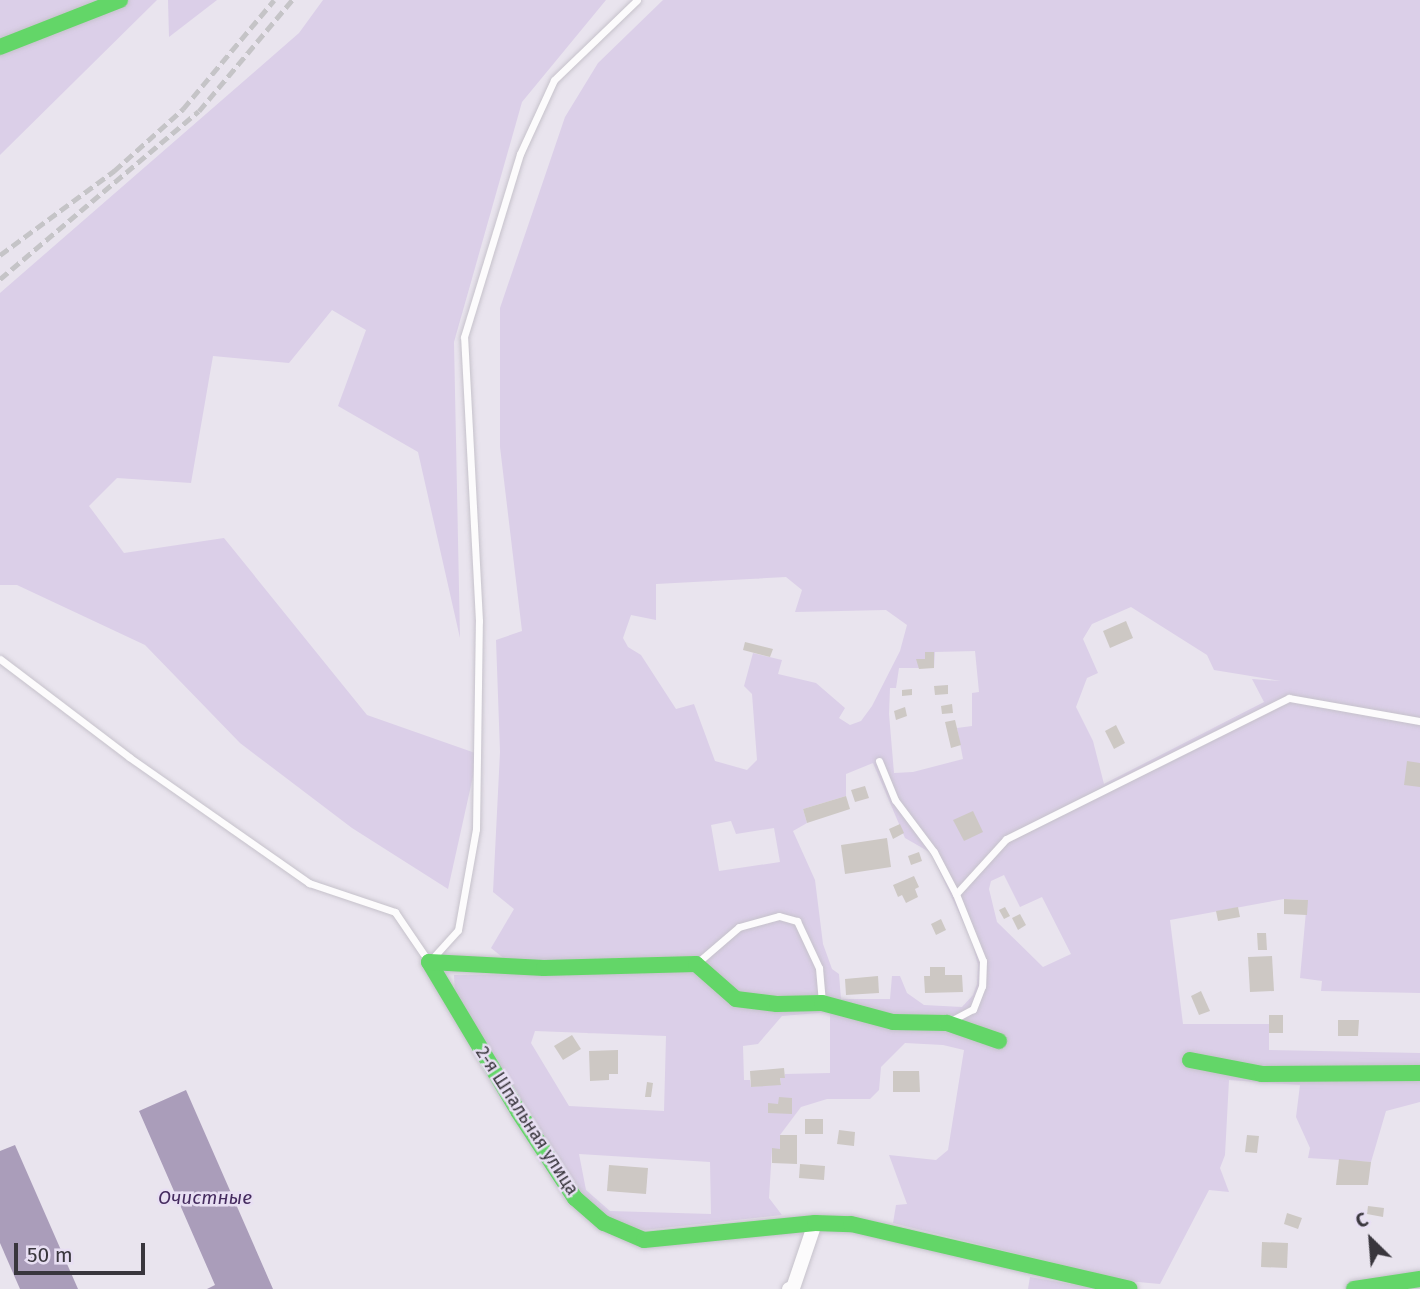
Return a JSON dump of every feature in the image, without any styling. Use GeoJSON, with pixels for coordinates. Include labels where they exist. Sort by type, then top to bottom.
{"type":"FeatureCollection","features":[{"type":"Feature","properties":{"kind":"street"},"geometry":{"type":"LineString","coordinates":[[0,47],[120,0]]}},
{"type":"Feature","properties":{"kind":"street"},"geometry":{"type":"LineString","coordinates":[[429,962],[544,968],[696,964],[736,999],[778,1004],[822,1003],[893,1022],[947,1023],[999,1041]]}},
{"type":"Feature","properties":{"kind":"street","name":"2-я Шпальная улица"},"geometry":{"type":"LineString","coordinates":[[429,962],[518,1111],[575,1198],[604,1223],[643,1240],[815,1223],[851,1224],[1130,1289]]}},
{"type":"Feature","properties":{"kind":"street"},"geometry":{"type":"LineString","coordinates":[[1189,1060],[1262,1074],[1420,1073]]}},
{"type":"Feature","properties":{"kind":"street"},"geometry":{"type":"LineString","coordinates":[[800,1289],[791,1289],[815,1223]]}},
{"type":"Feature","properties":{"kind":"street"},"geometry":{"type":"LineString","coordinates":[[1354,1289],[1420,1279]]}},
{"type":"Feature","properties":{"kind":"lane"},"geometry":{"type":"LineString","coordinates":[[0,659],[129,757],[309,883],[395,912],[429,962],[458,930],[476,829],[480,621],[464,337],[520,154],[554,80],[636,0]]}},
{"type":"Feature","properties":{"kind":"lane"},"geometry":{"type":"LineString","coordinates":[[956,894],[1006,839],[1289,698],[1420,721]]}},
{"type":"Feature","properties":{"kind":"lane"},"geometry":{"type":"LineString","coordinates":[[879,761],[895,800],[934,852],[956,894],[983,961],[982,986],[973,1009],[947,1023]]}},
{"type":"Feature","properties":{"kind":"lane"},"geometry":{"type":"LineString","coordinates":[[696,964],[739,927],[779,916],[797,921],[819,968],[822,1003]]}},
{"type":"Feature","properties":{"kind":"shaded area"},"geometry":{"type":"Polygon","coordinates":[[[0,0],[157,0],[0,155],[0,0]]]}},
{"type":"Feature","properties":{"kind":"shaded area"},"geometry":{"type":"Polygon","coordinates":[[[168,0],[217,0],[169,37],[168,0]]]}},
{"type":"Feature","properties":{"kind":"shaded area"},"geometry":{"type":"Polygon","coordinates":[[[323,0],[606,0],[522,102],[454,342],[460,638],[418,452],[338,406],[366,330],[332,310],[289,363],[213,356],[191,483],[117,478],[89,506],[124,553],[224,538],[367,715],[478,754],[448,889],[352,828],[240,743],[145,645],[17,585],[0,585],[0,293],[299,33],[323,0]]]}},
{"type":"Feature","properties":{"kind":"shaded area"},"geometry":{"type":"Polygon","coordinates":[[[663,0],[1420,0],[1420,993],[1321,991],[1322,981],[1300,978],[1307,900],[1284,899],[1170,920],[1183,1024],[1269,1024],[1269,1050],[1420,1053],[1420,1102],[1386,1111],[1371,1162],[1308,1158],[1310,1148],[1296,1117],[1300,1085],[1229,1080],[1225,1155],[1220,1168],[1229,1192],[1209,1190],[1160,1284],[1127,1281],[893,1223],[896,1205],[907,1204],[889,1155],[936,1160],[948,1150],[964,1050],[943,1045],[905,1043],[881,1067],[879,1090],[870,1099],[827,1099],[801,1107],[780,1135],[780,1149],[772,1149],[769,1198],[782,1215],[644,1230],[608,1219],[581,1194],[455,997],[454,975],[523,974],[491,948],[514,909],[493,892],[500,752],[496,640],[522,631],[500,447],[500,308],[565,117],[598,63],[663,0]],[[786,577],[656,584],[656,620],[631,615],[623,638],[628,647],[641,655],[676,709],[694,704],[715,761],[747,770],[757,760],[752,694],[744,686],[753,653],[782,660],[778,674],[816,683],[845,708],[839,718],[850,725],[861,721],[872,706],[900,651],[907,625],[886,610],[795,612],[802,590],[786,577]],[[1131,607],[1092,624],[1083,639],[1098,673],[1087,678],[1076,707],[1093,741],[1104,784],[1264,702],[1252,679],[1281,681],[1214,670],[1207,655],[1131,607]],[[975,651],[935,652],[934,668],[899,668],[896,688],[890,688],[889,714],[894,773],[913,772],[963,759],[957,728],[972,726],[972,693],[979,692],[975,651]],[[873,763],[846,774],[846,796],[803,809],[807,823],[793,831],[815,880],[823,944],[832,969],[839,974],[841,999],[890,999],[892,976],[900,976],[907,993],[924,1005],[962,1007],[973,995],[977,984],[978,965],[971,939],[931,853],[905,838],[873,763]],[[731,821],[711,825],[719,871],[780,862],[774,828],[736,834],[731,821]],[[1004,875],[991,881],[989,889],[997,922],[1043,967],[1071,954],[1042,897],[1020,907],[1004,875]],[[830,1012],[782,1016],[758,1044],[743,1046],[744,1080],[750,1080],[751,1087],[781,1084],[780,1078],[785,1078],[785,1074],[830,1073],[830,1012]],[[535,1031],[531,1043],[569,1106],[664,1111],[666,1036],[535,1031]],[[579,1154],[586,1190],[610,1211],[711,1214],[710,1162],[579,1154]]]}},
{"type":"Feature","properties":{"kind":"shaded area"},"geometry":{"type":"Polygon","coordinates":[[[1030,1277],[1099,1289],[1028,1289],[1030,1277]]]}},
{"type":"Feature","properties":{"kind":"water","name":"Очистные"},"geometry":{"type":"Polygon","coordinates":[[[186,1090],[273,1289],[207,1289],[215,1285],[139,1111],[186,1090]]]}},
{"type":"Feature","properties":{"kind":"water"},"geometry":{"type":"Polygon","coordinates":[[[15,1145],[78,1289],[20,1289],[0,1243],[0,1151],[15,1145]]]}},
{"type":"Feature","properties":{"kind":"building"},"geometry":{"type":"Polygon","coordinates":[[[1126,621],[1133,638],[1110,648],[1103,631],[1126,621]]]}},
{"type":"Feature","properties":{"kind":"building"},"geometry":{"type":"Polygon","coordinates":[[[745,642],[773,649],[770,657],[743,650],[745,642]]]}},
{"type":"Feature","properties":{"kind":"building"},"geometry":{"type":"Polygon","coordinates":[[[925,652],[934,652],[934,668],[919,669],[916,659],[925,659],[925,652]]]}},
{"type":"Feature","properties":{"kind":"building"},"geometry":{"type":"Polygon","coordinates":[[[948,685],[948,694],[935,695],[934,686],[948,685]]]}},
{"type":"Feature","properties":{"kind":"building"},"geometry":{"type":"Polygon","coordinates":[[[912,689],[912,695],[902,696],[902,690],[912,689]]]}},
{"type":"Feature","properties":{"kind":"building"},"geometry":{"type":"Polygon","coordinates":[[[952,704],[953,713],[942,714],[941,706],[952,704]]]}},
{"type":"Feature","properties":{"kind":"building"},"geometry":{"type":"Polygon","coordinates":[[[905,707],[907,716],[896,720],[894,711],[905,707]]]}},
{"type":"Feature","properties":{"kind":"building"},"geometry":{"type":"Polygon","coordinates":[[[955,720],[961,745],[951,748],[945,722],[955,720]]]}},
{"type":"Feature","properties":{"kind":"building"},"geometry":{"type":"Polygon","coordinates":[[[1116,725],[1125,743],[1114,749],[1105,731],[1116,725]]]}},
{"type":"Feature","properties":{"kind":"building"},"geometry":{"type":"Polygon","coordinates":[[[1407,761],[1420,763],[1420,787],[1404,785],[1407,761]]]}},
{"type":"Feature","properties":{"kind":"building"},"geometry":{"type":"Polygon","coordinates":[[[865,786],[869,798],[855,802],[851,790],[865,786]]]}},
{"type":"Feature","properties":{"kind":"building"},"geometry":{"type":"Polygon","coordinates":[[[846,796],[850,809],[807,823],[803,809],[846,796]]]}},
{"type":"Feature","properties":{"kind":"building"},"geometry":{"type":"Polygon","coordinates":[[[973,811],[983,832],[964,841],[953,820],[973,811]]]}},
{"type":"Feature","properties":{"kind":"building"},"geometry":{"type":"Polygon","coordinates":[[[900,824],[904,833],[893,839],[889,829],[900,824]]]}},
{"type":"Feature","properties":{"kind":"building"},"geometry":{"type":"Polygon","coordinates":[[[887,838],[891,867],[845,874],[841,845],[887,838]]]}},
{"type":"Feature","properties":{"kind":"building"},"geometry":{"type":"Polygon","coordinates":[[[919,852],[922,861],[911,865],[908,856],[919,852]]]}},
{"type":"Feature","properties":{"kind":"building"},"geometry":{"type":"Polygon","coordinates":[[[914,876],[919,887],[915,889],[918,897],[906,903],[902,895],[898,897],[893,885],[914,876]]]}},
{"type":"Feature","properties":{"kind":"building"},"geometry":{"type":"Polygon","coordinates":[[[1284,899],[1308,900],[1307,915],[1284,914],[1284,899]]]}},
{"type":"Feature","properties":{"kind":"building"},"geometry":{"type":"Polygon","coordinates":[[[1005,907],[1010,916],[1004,919],[999,910],[1005,907]]]}},
{"type":"Feature","properties":{"kind":"building"},"geometry":{"type":"Polygon","coordinates":[[[1238,907],[1240,917],[1218,921],[1216,911],[1238,907]]]}},
{"type":"Feature","properties":{"kind":"building"},"geometry":{"type":"Polygon","coordinates":[[[1020,914],[1026,925],[1018,930],[1012,918],[1020,914]]]}},
{"type":"Feature","properties":{"kind":"building"},"geometry":{"type":"Polygon","coordinates":[[[941,919],[946,930],[936,935],[931,924],[941,919]]]}},
{"type":"Feature","properties":{"kind":"building"},"geometry":{"type":"Polygon","coordinates":[[[1257,933],[1266,933],[1267,950],[1258,950],[1257,933]]]}},
{"type":"Feature","properties":{"kind":"building"},"geometry":{"type":"Polygon","coordinates":[[[1272,956],[1274,991],[1250,992],[1248,957],[1272,956]]]}},
{"type":"Feature","properties":{"kind":"building"},"geometry":{"type":"Polygon","coordinates":[[[930,967],[945,967],[945,975],[962,975],[963,992],[925,993],[924,976],[930,976],[930,967]]]}},
{"type":"Feature","properties":{"kind":"building"},"geometry":{"type":"Polygon","coordinates":[[[878,976],[879,993],[846,995],[845,979],[878,976]]]}},
{"type":"Feature","properties":{"kind":"building"},"geometry":{"type":"Polygon","coordinates":[[[1201,991],[1210,1011],[1199,1015],[1191,996],[1201,991]]]}},
{"type":"Feature","properties":{"kind":"building"},"geometry":{"type":"Polygon","coordinates":[[[1269,1015],[1283,1015],[1283,1033],[1269,1033],[1269,1015]]]}},
{"type":"Feature","properties":{"kind":"building"},"geometry":{"type":"Polygon","coordinates":[[[1338,1020],[1359,1020],[1358,1036],[1338,1036],[1338,1020]]]}},
{"type":"Feature","properties":{"kind":"building"},"geometry":{"type":"Polygon","coordinates":[[[572,1035],[581,1049],[563,1060],[554,1046],[572,1035]]]}},
{"type":"Feature","properties":{"kind":"building"},"geometry":{"type":"Polygon","coordinates":[[[618,1050],[618,1074],[609,1074],[609,1080],[590,1081],[589,1051],[618,1050]]]}},
{"type":"Feature","properties":{"kind":"building"},"geometry":{"type":"Polygon","coordinates":[[[784,1068],[785,1078],[780,1078],[781,1085],[751,1087],[750,1071],[784,1068]]]}},
{"type":"Feature","properties":{"kind":"building"},"geometry":{"type":"Polygon","coordinates":[[[893,1071],[919,1071],[920,1092],[893,1092],[893,1071]]]}},
{"type":"Feature","properties":{"kind":"building"},"geometry":{"type":"Polygon","coordinates":[[[647,1082],[653,1083],[651,1097],[645,1097],[647,1082]]]}},
{"type":"Feature","properties":{"kind":"building"},"geometry":{"type":"Polygon","coordinates":[[[779,1097],[792,1098],[792,1114],[768,1113],[768,1103],[778,1104],[779,1097]]]}},
{"type":"Feature","properties":{"kind":"building"},"geometry":{"type":"Polygon","coordinates":[[[805,1119],[823,1119],[823,1134],[805,1134],[805,1119]]]}},
{"type":"Feature","properties":{"kind":"building"},"geometry":{"type":"Polygon","coordinates":[[[839,1130],[855,1132],[854,1146],[837,1144],[839,1130]]]}},
{"type":"Feature","properties":{"kind":"building"},"geometry":{"type":"Polygon","coordinates":[[[780,1135],[797,1135],[797,1164],[772,1163],[772,1148],[780,1149],[780,1135]]]}},
{"type":"Feature","properties":{"kind":"building"},"geometry":{"type":"Polygon","coordinates":[[[1247,1135],[1259,1136],[1257,1153],[1245,1152],[1247,1135]]]}},
{"type":"Feature","properties":{"kind":"building"},"geometry":{"type":"Polygon","coordinates":[[[1339,1159],[1371,1162],[1368,1185],[1336,1185],[1339,1159]]]}},
{"type":"Feature","properties":{"kind":"building"},"geometry":{"type":"Polygon","coordinates":[[[800,1164],[825,1166],[824,1180],[799,1178],[800,1164]]]}},
{"type":"Feature","properties":{"kind":"building"},"geometry":{"type":"Polygon","coordinates":[[[609,1165],[648,1168],[646,1194],[607,1191],[609,1165]]]}},
{"type":"Feature","properties":{"kind":"building"},"geometry":{"type":"Polygon","coordinates":[[[1368,1206],[1384,1208],[1383,1217],[1367,1214],[1368,1206]]]}},
{"type":"Feature","properties":{"kind":"building"},"geometry":{"type":"Polygon","coordinates":[[[1287,1213],[1302,1218],[1298,1229],[1284,1224],[1287,1213]]]}},
{"type":"Feature","properties":{"kind":"building"},"geometry":{"type":"Polygon","coordinates":[[[1262,1242],[1288,1243],[1287,1268],[1261,1267],[1262,1242]]]}},
{"type":"Feature","properties":{"kind":"railway"},"geometry":{"type":"LineString","coordinates":[[0,255],[114,171],[183,109],[274,0]]}},
{"type":"Feature","properties":{"kind":"railway"},"geometry":{"type":"LineString","coordinates":[[0,279],[199,111],[292,0]]}},
{"type":"Feature","properties":{"kind":"traffic: fast"},"geometry":{"type":"LineString","coordinates":[[0,47],[120,0]]}},
{"type":"Feature","properties":{"kind":"traffic: fast"},"geometry":{"type":"LineString","coordinates":[[429,962],[518,1111],[575,1198],[604,1223],[644,1240],[815,1223],[851,1224],[1130,1289]]}},
{"type":"Feature","properties":{"kind":"traffic: fast"},"geometry":{"type":"LineString","coordinates":[[429,962],[544,968],[696,964],[736,999],[777,1004],[822,1003],[893,1022],[947,1023],[999,1041]]}},
{"type":"Feature","properties":{"kind":"traffic: fast"},"geometry":{"type":"LineString","coordinates":[[1190,1060],[1262,1074],[1420,1073]]}},
{"type":"Feature","properties":{"kind":"traffic: fast"},"geometry":{"type":"LineString","coordinates":[[1354,1289],[1420,1279]]}}]}
